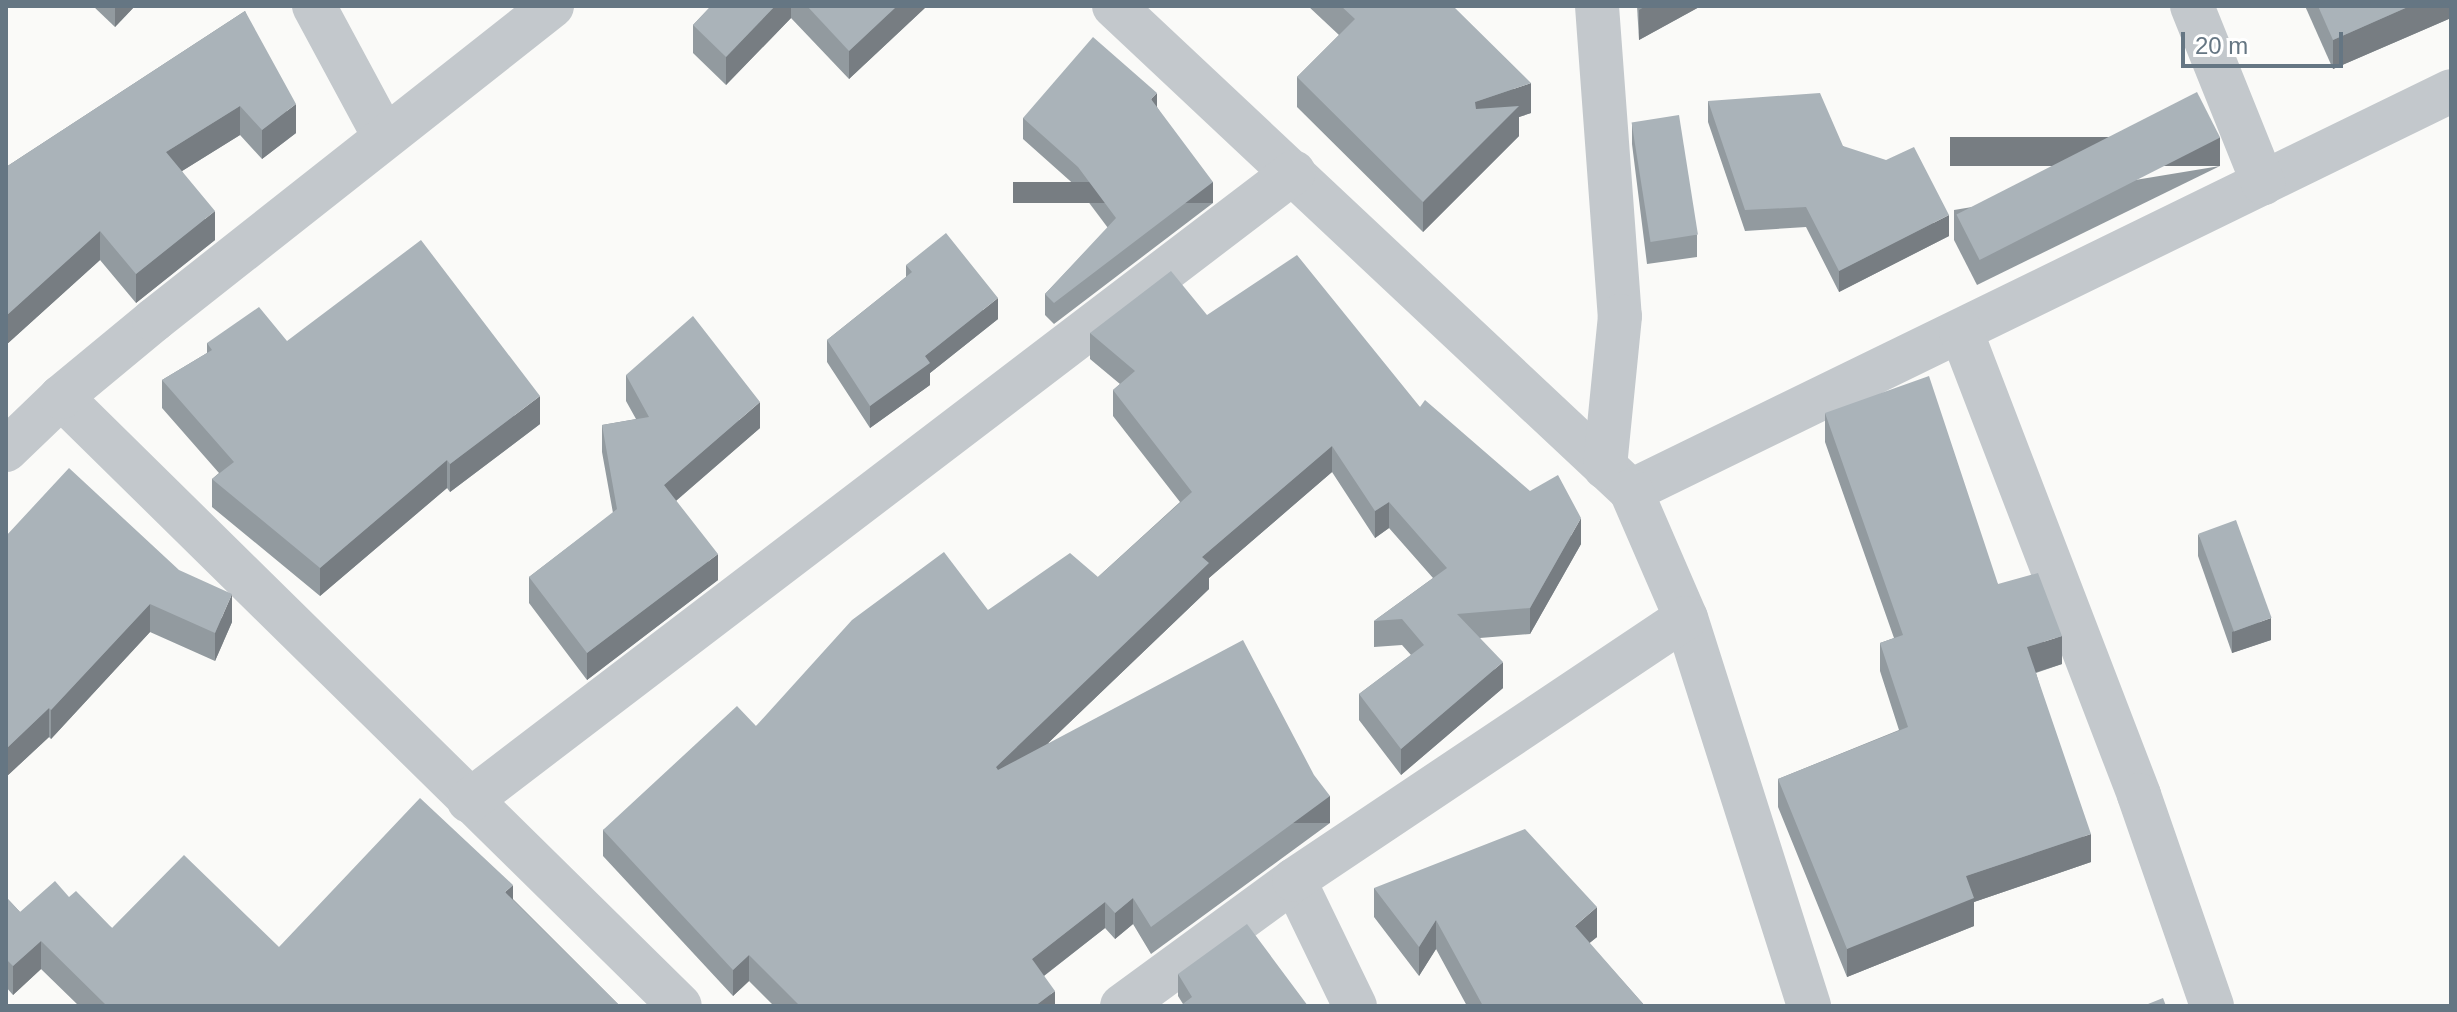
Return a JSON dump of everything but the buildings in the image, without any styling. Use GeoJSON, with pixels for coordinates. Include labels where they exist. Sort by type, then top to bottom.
{"type":"FeatureCollection","features":[{"type":"Feature","properties":{"kind":"street"},"geometry":{"type":"LineString","coordinates":[[314,6],[384,136]]}},
{"type":"Feature","properties":{"kind":"street"},"geometry":{"type":"LineString","coordinates":[[6,450],[61,397],[384,136],[552,6]]}},
{"type":"Feature","properties":{"kind":"street"},"geometry":{"type":"LineString","coordinates":[[1114,6],[1618,479],[1686,618],[1809,1006]]}},
{"type":"Feature","properties":{"kind":"street"},"geometry":{"type":"LineString","coordinates":[[1597,6],[1620,316],[1618,479]]}},
{"type":"Feature","properties":{"kind":"street"},"geometry":{"type":"LineString","coordinates":[[2192,6],[2263,183]]}},
{"type":"Feature","properties":{"kind":"street"},"geometry":{"type":"LineString","coordinates":[[1618,479],[1961,331],[2451,91]]}},
{"type":"Feature","properties":{"kind":"street"},"geometry":{"type":"LineString","coordinates":[[469,801],[1294,172]]}},
{"type":"Feature","properties":{"kind":"street"},"geometry":{"type":"LineString","coordinates":[[1961,331],[2134,781],[2212,1006]]}},
{"type":"Feature","properties":{"kind":"street"},"geometry":{"type":"LineString","coordinates":[[61,397],[680,1006]]}},
{"type":"Feature","properties":{"kind":"street"},"geometry":{"type":"LineString","coordinates":[[1122,1006],[1294,880],[1686,618]]}},
{"type":"Feature","properties":{"kind":"street"},"geometry":{"type":"LineString","coordinates":[[1294,880],[1355,1006]]}}]}
